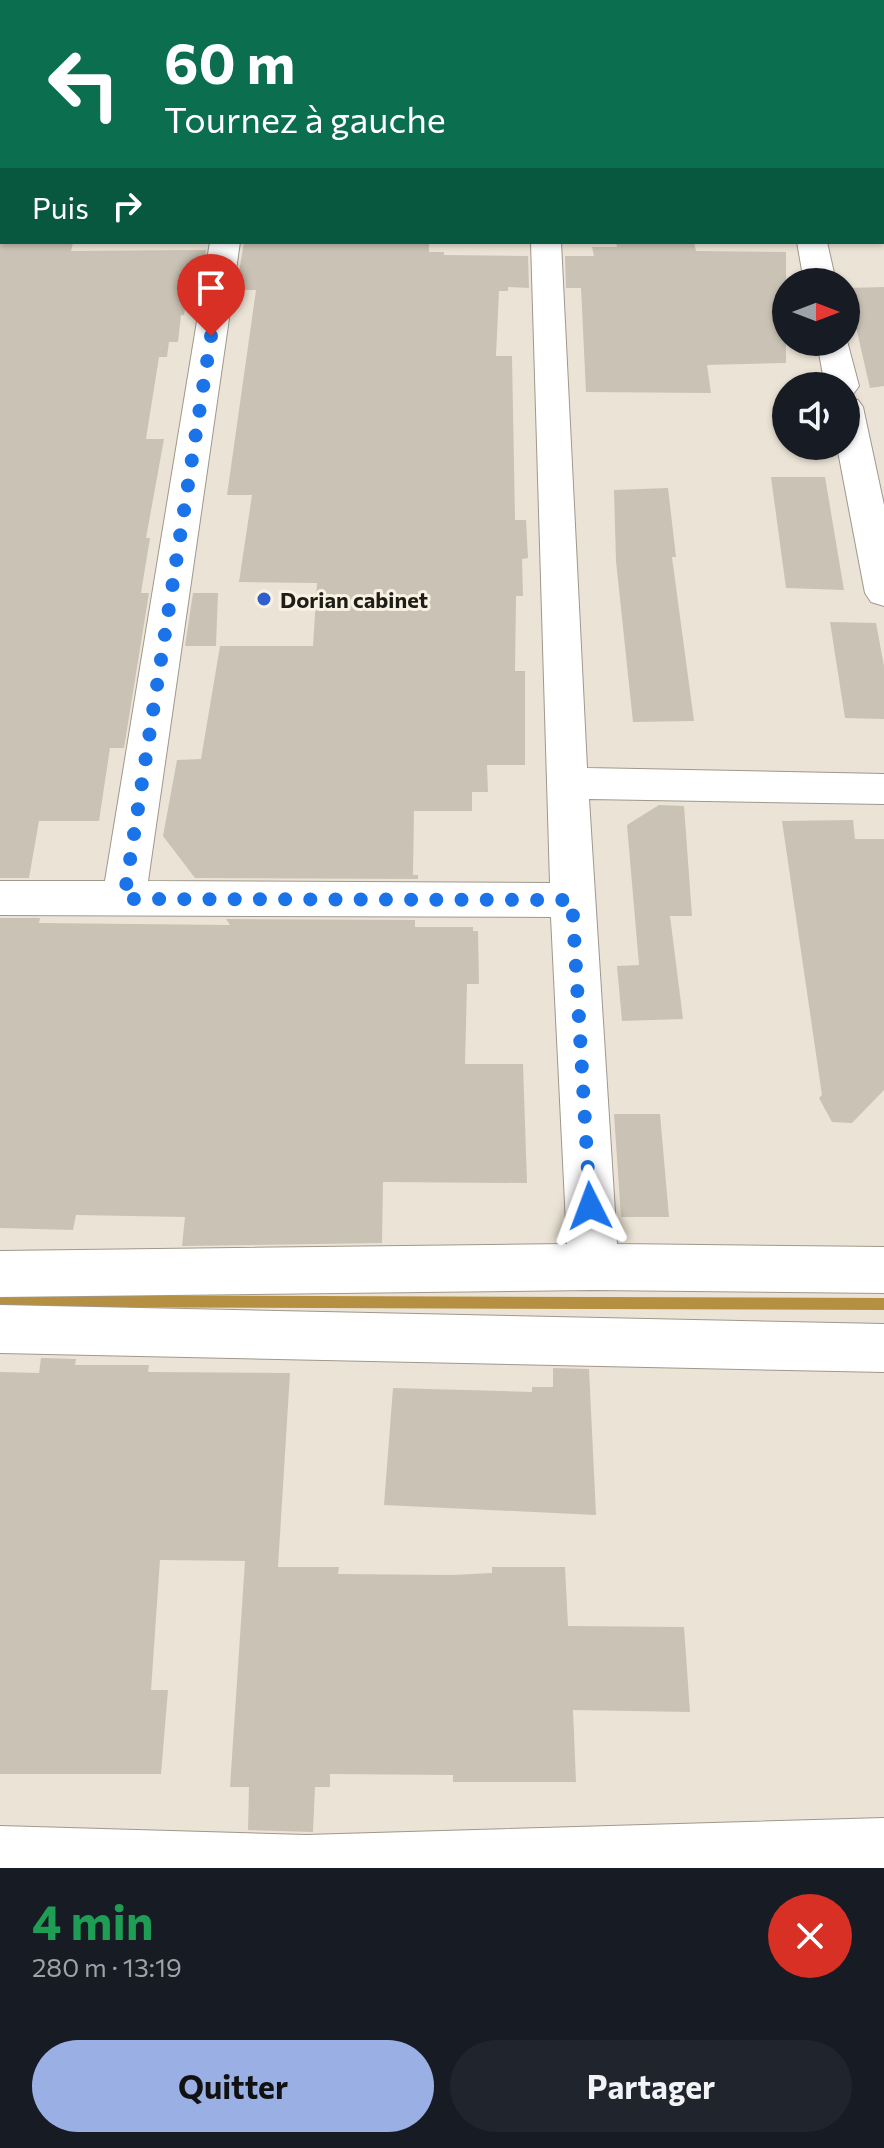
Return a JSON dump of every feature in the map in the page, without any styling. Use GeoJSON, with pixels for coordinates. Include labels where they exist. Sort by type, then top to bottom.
{"type":"FeatureCollection","features":[{"type":"Feature","properties":{"kind":"street"},"geometry":{"type":"LineString","coordinates":[[124,899],[225,244]]}},
{"type":"Feature","properties":{"kind":"street"},"geometry":{"type":"LineString","coordinates":[[546,244],[572,900],[593,1267]]}},
{"type":"Feature","properties":{"kind":"street"},"geometry":{"type":"LineString","coordinates":[[812,244],[817,268]]}},
{"type":"Feature","properties":{"kind":"street"},"geometry":{"type":"LineString","coordinates":[[857,460],[884,593]]}},
{"type":"Feature","properties":{"kind":"street"},"geometry":{"type":"LineString","coordinates":[[568,783],[884,789]]}},
{"type":"Feature","properties":{"kind":"street"},"geometry":{"type":"LineString","coordinates":[[0,898],[572,900]]}},
{"type":"Feature","properties":{"kind":"street"},"geometry":{"type":"LineString","coordinates":[[0,1274],[593,1267],[884,1270]]}},
{"type":"Feature","properties":{"kind":"street"},"geometry":{"type":"LineString","coordinates":[[0,1329],[884,1348]]}},
{"type":"Feature","properties":{"kind":"street"},"geometry":{"type":"LineString","coordinates":[[0,1857],[306,1867],[880,1855]]}},
{"type":"Feature","properties":{"kind":"building"},"geometry":{"type":"Polygon","coordinates":[[[0,244],[73,244],[71,251],[206,250],[199,290],[190,290],[184,315],[181,315],[178,342],[169,342],[167,357],[159,357],[146,439],[164,439],[146,538],[150,538],[141,593],[149,593],[124,748],[110,748],[99,821],[39,821],[29,878],[0,878],[0,244]]]}},
{"type":"Feature","properties":{"kind":"building"},"geometry":{"type":"Polygon","coordinates":[[[244,244],[429,244],[429,252],[444,252],[444,255],[528,256],[529,288],[508,287],[508,291],[499,291],[496,356],[512,356],[515,520],[526,520],[528,558],[522,559],[523,596],[516,596],[515,671],[525,671],[525,765],[487,765],[488,792],[472,792],[472,811],[414,811],[413,875],[418,875],[418,879],[195,878],[163,836],[177,760],[201,759],[220,646],[313,646],[317,583],[239,582],[252,495],[227,495],[256,290],[236,290],[244,244]]]}},
{"type":"Feature","properties":{"kind":"building"},"geometry":{"type":"Polygon","coordinates":[[[694,244],[696,251],[786,252],[786,268],[772,268],[772,356],[786,356],[786,363],[707,365],[711,393],[586,392],[581,288],[566,288],[565,256],[594,256],[592,247],[694,244]]]}},
{"type":"Feature","properties":{"kind":"building"},"geometry":{"type":"Polygon","coordinates":[[[884,287],[884,386],[870,388],[860,345],[860,288],[884,287]]]}},
{"type":"Feature","properties":{"kind":"building"},"geometry":{"type":"Polygon","coordinates":[[[771,477],[825,477],[844,590],[786,588],[771,477]]]}},
{"type":"Feature","properties":{"kind":"building"},"geometry":{"type":"Polygon","coordinates":[[[668,488],[676,557],[672,557],[694,721],[633,722],[616,561],[614,490],[668,488]]]}},
{"type":"Feature","properties":{"kind":"building"},"geometry":{"type":"Polygon","coordinates":[[[193,593],[218,593],[216,646],[185,646],[193,593]]]}},
{"type":"Feature","properties":{"kind":"building"},"geometry":{"type":"Polygon","coordinates":[[[830,622],[876,623],[884,666],[884,719],[845,718],[830,622]]]}},
{"type":"Feature","properties":{"kind":"building"},"geometry":{"type":"Polygon","coordinates":[[[659,805],[684,806],[692,916],[670,916],[683,1019],[622,1021],[617,966],[639,965],[627,825],[659,805]]]}},
{"type":"Feature","properties":{"kind":"building"},"geometry":{"type":"Polygon","coordinates":[[[853,820],[855,839],[884,839],[884,1090],[852,1123],[832,1122],[819,1098],[822,1095],[782,821],[853,820]]]}},
{"type":"Feature","properties":{"kind":"building"},"geometry":{"type":"Polygon","coordinates":[[[0,918],[40,918],[39,923],[230,925],[226,919],[415,920],[415,927],[473,927],[473,931],[478,931],[479,984],[467,984],[465,1064],[523,1064],[527,1183],[383,1182],[382,1243],[182,1246],[185,1217],[76,1215],[73,1230],[0,1228],[0,918]]]}},
{"type":"Feature","properties":{"kind":"building"},"geometry":{"type":"Polygon","coordinates":[[[614,1114],[660,1114],[669,1217],[621,1217],[614,1114]]]}},
{"type":"Feature","properties":{"kind":"building"},"geometry":{"type":"Polygon","coordinates":[[[41,1358],[76,1359],[75,1365],[149,1365],[148,1372],[290,1373],[278,1567],[339,1567],[338,1574],[452,1575],[492,1573],[492,1567],[565,1567],[568,1626],[684,1627],[690,1712],[573,1710],[576,1782],[453,1782],[453,1775],[330,1774],[330,1787],[315,1787],[313,1832],[248,1830],[249,1787],[230,1787],[245,1561],[160,1560],[151,1690],[168,1690],[161,1774],[0,1774],[0,1372],[39,1373],[41,1358]]]}},
{"type":"Feature","properties":{"kind":"building"},"geometry":{"type":"Polygon","coordinates":[[[553,1368],[589,1369],[596,1515],[384,1505],[393,1388],[532,1392],[532,1387],[553,1387],[553,1368]]]}},
{"type":"Feature","properties":{"kind":"waterway"},"geometry":{"type":"LineString","coordinates":[[0,1301],[884,1304]]}},
{"type":"Feature","properties":{"kind":"place","name":"Dorian cabinet"},"geometry":{"type":"Point","coordinates":[264,599]}},
{"type":"Feature","properties":{"kind":"route"},"geometry":{"type":"LineString","coordinates":[[211,336],[124,899],[572,900],[590,1206]]}}]}
